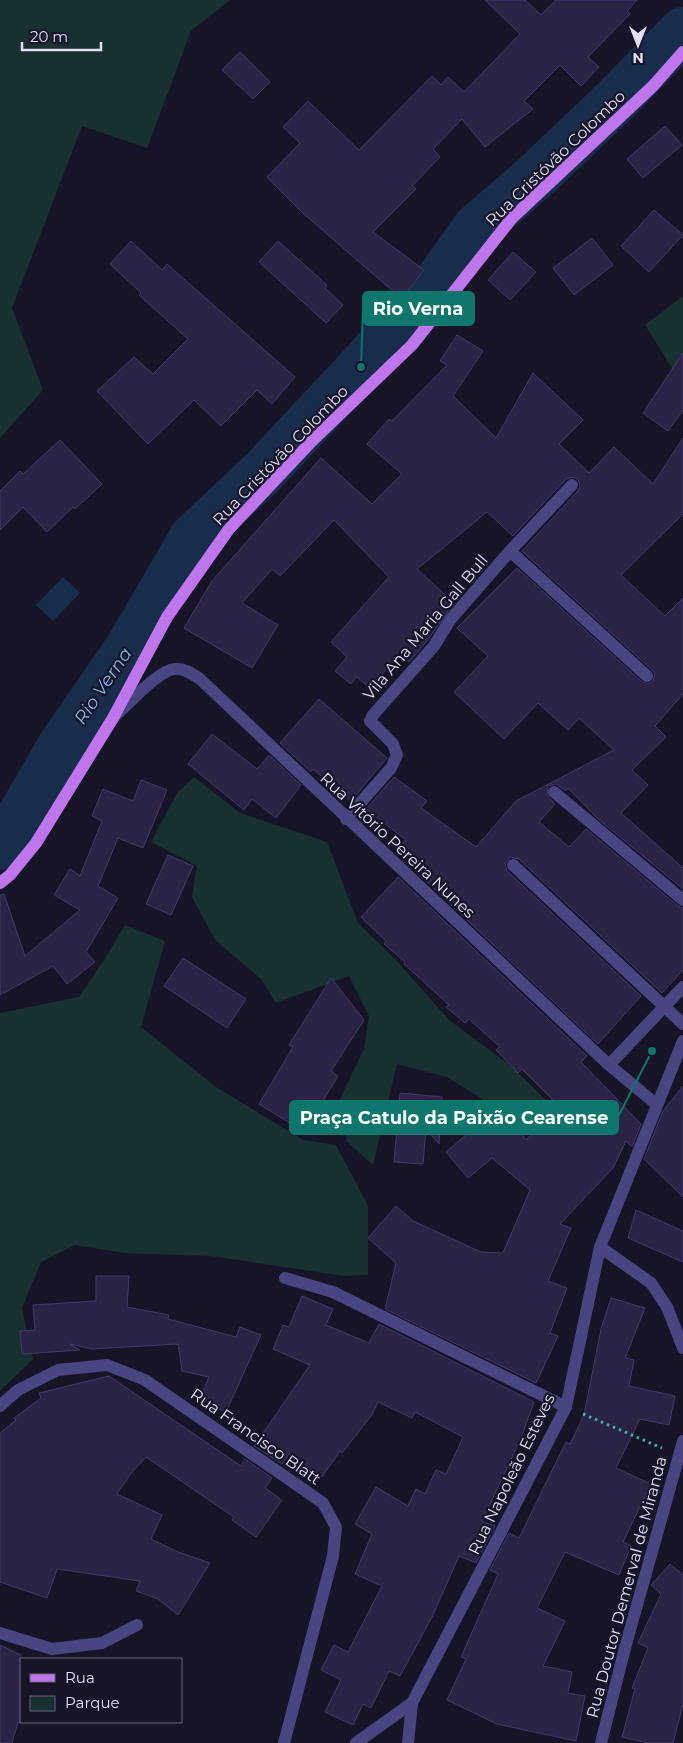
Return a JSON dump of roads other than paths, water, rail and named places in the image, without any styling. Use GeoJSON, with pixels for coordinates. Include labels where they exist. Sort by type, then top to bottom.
{"type":"FeatureCollection","features":[{"type":"Feature","properties":{"kind":"main road","name":"Rua Cristóvão Colombo"},"geometry":{"type":"LineString","coordinates":[[0,882],[10,875],[36,843],[113,718],[167,618],[229,528],[318,435],[412,344],[512,218],[653,86],[683,52]]}},
{"type":"Feature","properties":{"kind":"street","name":"Vila Ana Maria Gall Bull"},"geometry":{"type":"LineString","coordinates":[[346,819],[391,768],[397,755],[393,744],[370,721],[373,715],[434,646],[450,620],[510,551],[572,485]]}},
{"type":"Feature","properties":{"kind":"street"},"geometry":{"type":"LineString","coordinates":[[510,551],[647,676]]}},
{"type":"Feature","properties":{"kind":"street","name":"Rua Vitório Pereira Nunes"},"geometry":{"type":"LineString","coordinates":[[113,718],[162,673],[176,668],[200,679],[346,819],[609,1065],[656,1104]]}},
{"type":"Feature","properties":{"kind":"street"},"geometry":{"type":"LineString","coordinates":[[554,792],[683,900]]}},
{"type":"Feature","properties":{"kind":"street"},"geometry":{"type":"LineString","coordinates":[[512,865],[683,1024]]}},
{"type":"Feature","properties":{"kind":"street"},"geometry":{"type":"LineString","coordinates":[[609,1065],[683,987]]}},
{"type":"Feature","properties":{"kind":"street","name":"Rua Napoleão Esteves"},"geometry":{"type":"LineString","coordinates":[[408,1743],[412,1703],[566,1406],[600,1246],[683,1040]]}},
{"type":"Feature","properties":{"kind":"street"},"geometry":{"type":"LineString","coordinates":[[600,1246],[651,1283],[667,1307],[683,1348]]}},
{"type":"Feature","properties":{"kind":"street"},"geometry":{"type":"LineString","coordinates":[[285,1278],[333,1292],[566,1406]]}},
{"type":"Feature","properties":{"kind":"street","name":"Rua Francisco Blatt"},"geometry":{"type":"LineString","coordinates":[[0,1406],[18,1390],[58,1370],[107,1365],[145,1380],[323,1503],[336,1527],[334,1556],[284,1743]]}},
{"type":"Feature","properties":{"kind":"street","name":"Rua Doutor Demerval de Miranda"},"geometry":{"type":"LineString","coordinates":[[602,1743],[625,1648],[683,1441]]}},
{"type":"Feature","properties":{"kind":"street"},"geometry":{"type":"LineString","coordinates":[[0,1633],[52,1649],[102,1643],[138,1625]]}},
{"type":"Feature","properties":{"kind":"street"},"geometry":{"type":"LineString","coordinates":[[356,1743],[412,1703]]}},
{"type":"Feature","properties":{"kind":"water"},"geometry":{"type":"Polygon","coordinates":[[[63,577],[80,593],[53,621],[36,605],[63,577]]]}},
{"type":"Feature","properties":{"kind":"waterway","name":"Rio Verna"},"geometry":{"type":"LineString","coordinates":[[0,846],[7,840],[60,748],[129,648],[193,538],[264,471],[361,367],[440,279],[476,228],[535,177],[617,99],[683,31]]}},
{"type":"Feature","properties":{"kind":"place","name":"Rio Verna"},"geometry":{"type":"Point","coordinates":[361,367]}},
{"type":"Feature","properties":{"kind":"place","name":"Praça Catulo da Paixão Cearense"},"geometry":{"type":"Point","coordinates":[652,1051]}}]}
